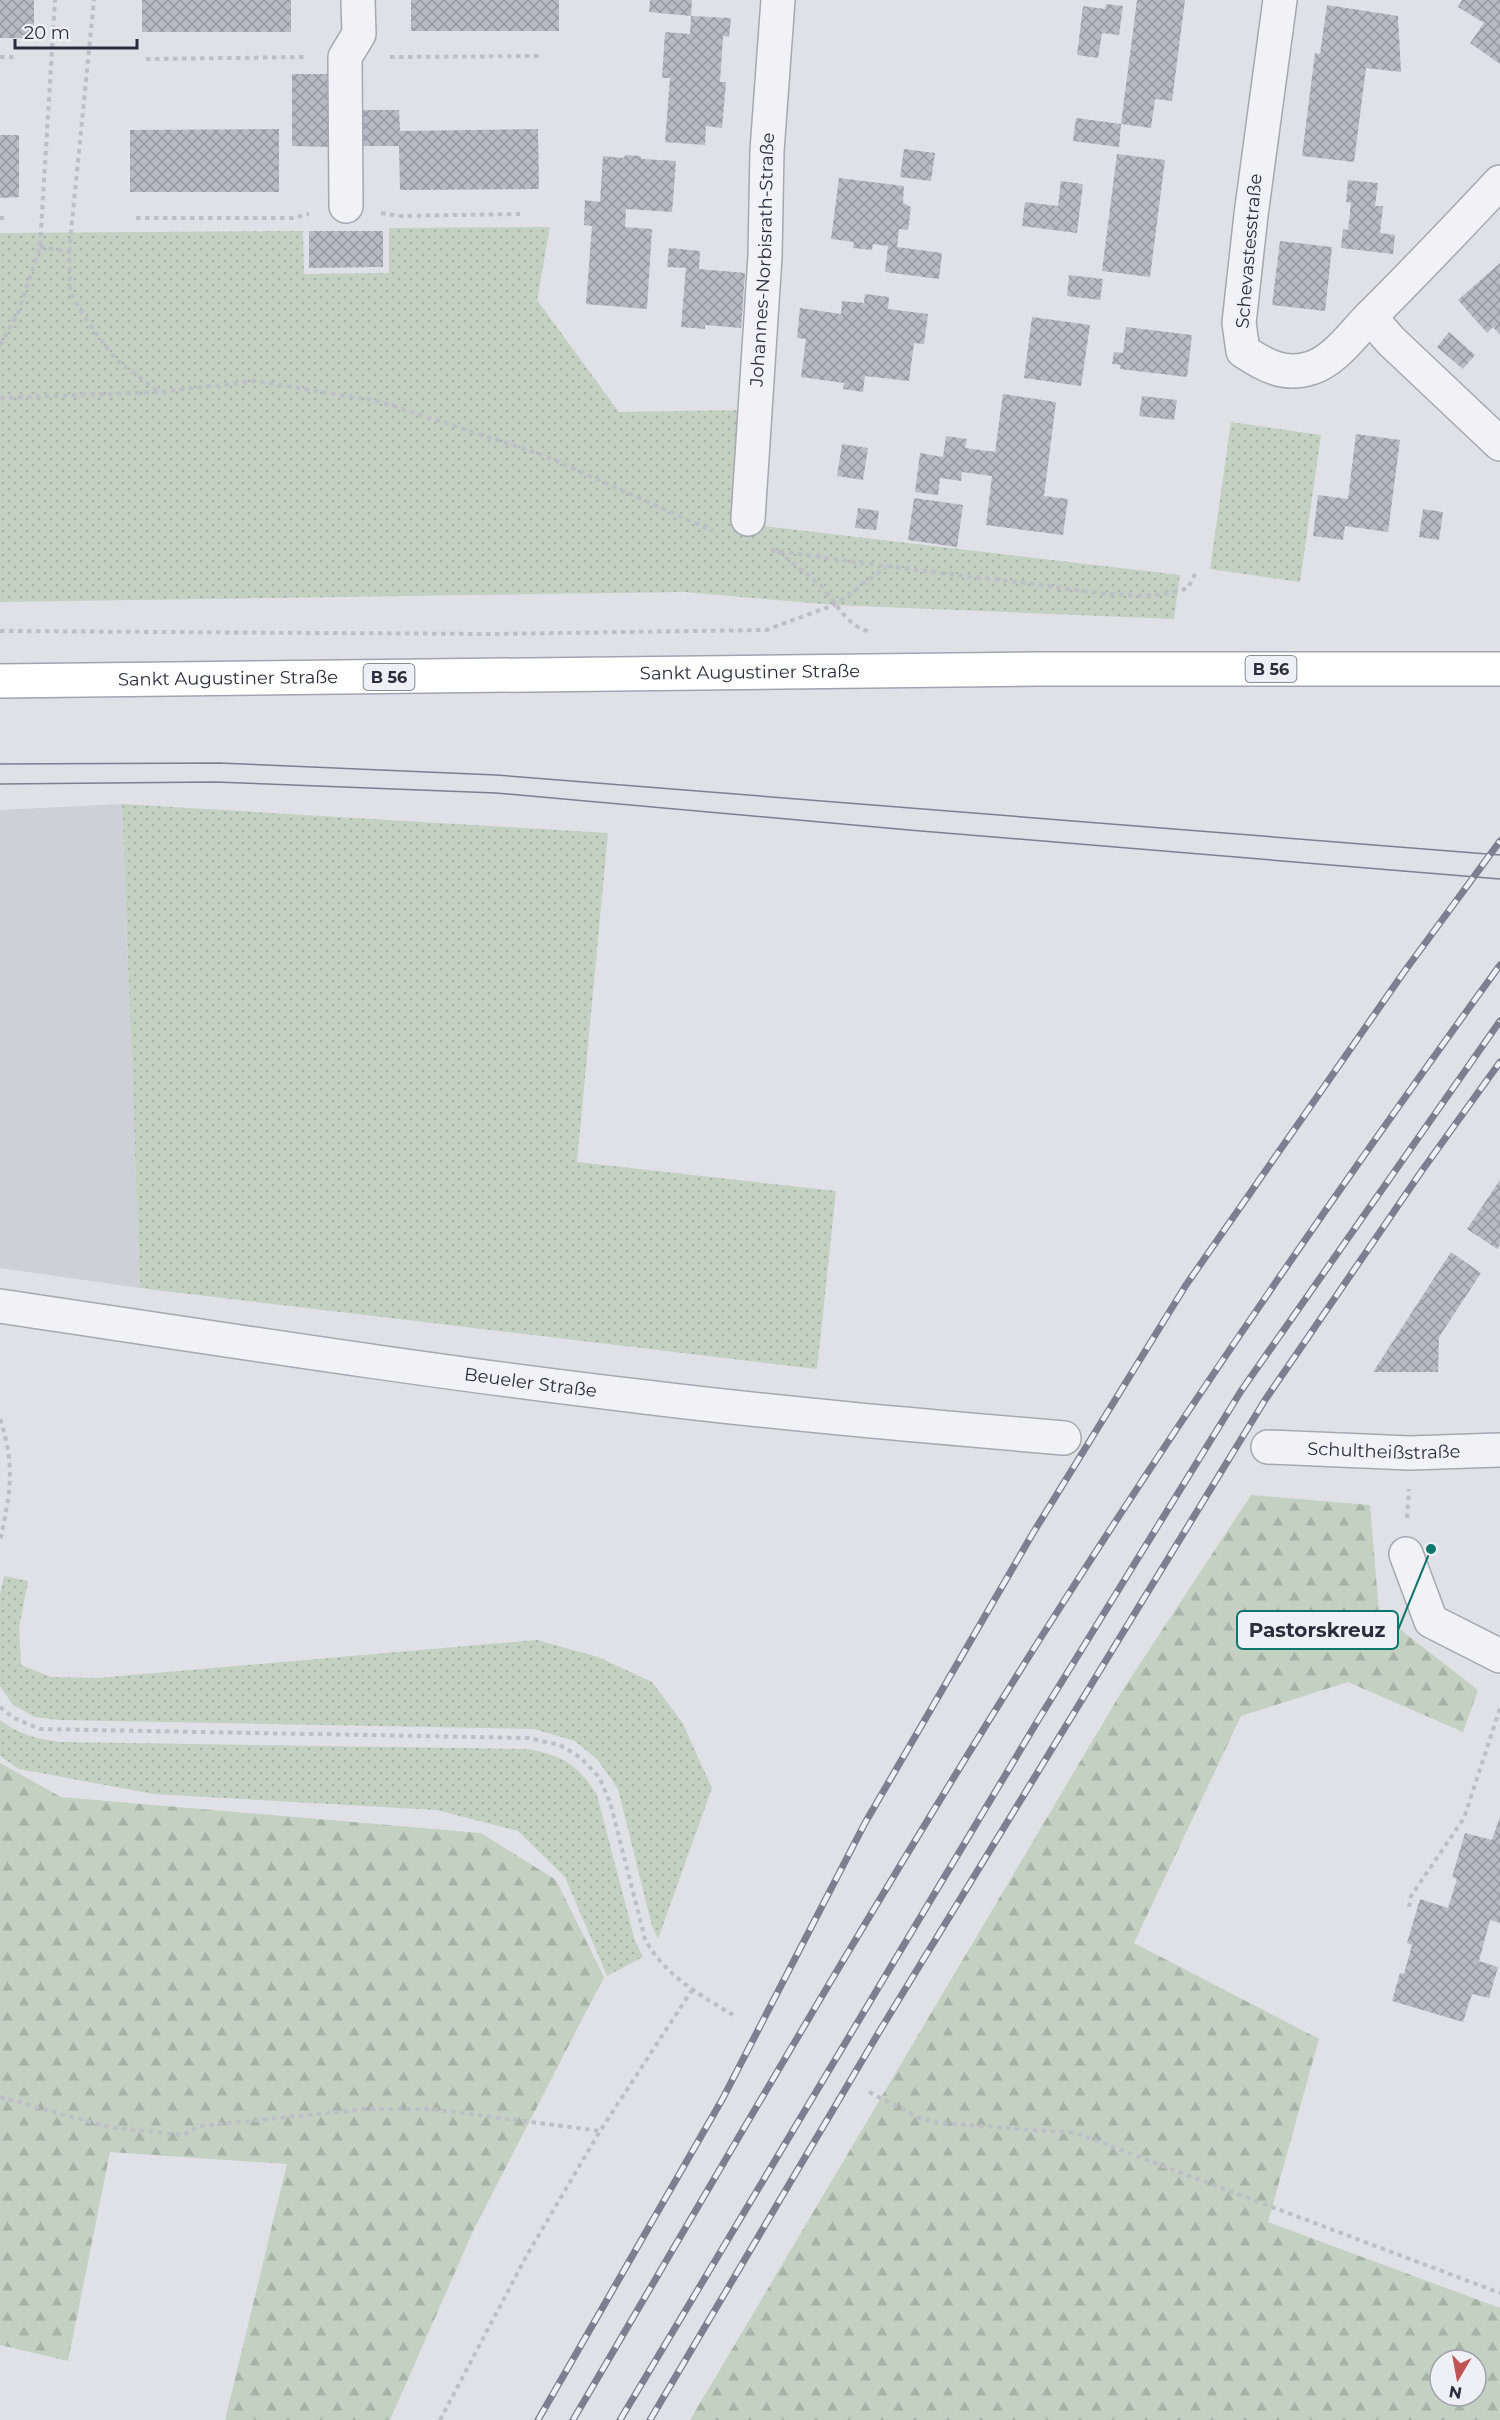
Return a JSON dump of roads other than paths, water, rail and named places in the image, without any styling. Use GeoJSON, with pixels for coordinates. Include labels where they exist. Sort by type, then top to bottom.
{"type":"FeatureCollection","features":[{"type":"Feature","properties":{"kind":"main road","name":"Sankt Augustiner Straße"},"geometry":{"type":"LineString","coordinates":[[0,681],[1041,669],[1500,669]]}},
{"type":"Feature","properties":{"kind":"street"},"geometry":{"type":"LineString","coordinates":[[346,206],[345,57],[359,34],[358,0]]}},
{"type":"Feature","properties":{"kind":"street","name":"Johannes-Norbisrath-Straße"},"geometry":{"type":"LineString","coordinates":[[747,519],[765,256],[767,151],[778,0]]}},
{"type":"Feature","properties":{"kind":"street","name":"Schevastesstraße"},"geometry":{"type":"LineString","coordinates":[[1280,0],[1240,312],[1239,323],[1243,351],[1265,366],[1287,372],[1312,368],[1332,355],[1419,268],[1500,182]]}},
{"type":"Feature","properties":{"kind":"street"},"geometry":{"type":"LineString","coordinates":[[1370,317],[1391,341],[1500,444]]}},
{"type":"Feature","properties":{"kind":"street","name":"Beueler Straße"},"geometry":{"type":"LineString","coordinates":[[0,1306],[380,1362],[644,1397],[861,1420],[1064,1438]]}},
{"type":"Feature","properties":{"kind":"street","name":"Schultheißstraße"},"geometry":{"type":"LineString","coordinates":[[1268,1448],[1410,1453],[1500,1450]]}},
{"type":"Feature","properties":{"kind":"street"},"geometry":{"type":"LineString","coordinates":[[1406,1554],[1431,1621],[1500,1656]]}},
{"type":"Feature","properties":{"kind":"tram line"},"geometry":{"type":"LineString","coordinates":[[0,764],[219,763],[496,775],[1500,855]]}},
{"type":"Feature","properties":{"kind":"tram line"},"geometry":{"type":"LineString","coordinates":[[0,784],[215,782],[496,793],[1500,879]]}},
{"type":"Feature","properties":{"kind":"railway"},"geometry":{"type":"LineString","coordinates":[[538,2420],[723,2098],[865,1823],[1033,1533],[1186,1285],[1404,972],[1500,841]]}},
{"type":"Feature","properties":{"kind":"railway"},"geometry":{"type":"LineString","coordinates":[[573,2420],[864,1925],[984,1728],[1099,1546],[1267,1295],[1382,1129],[1500,965]]}},
{"type":"Feature","properties":{"kind":"railway"},"geometry":{"type":"LineString","coordinates":[[620,2420],[1040,1717],[1241,1391],[1500,1021]]}},
{"type":"Feature","properties":{"kind":"railway"},"geometry":{"type":"LineString","coordinates":[[650,2420],[879,2032],[1265,1400],[1421,1172],[1500,1062]]}},
{"type":"Feature","properties":{"kind":"place","name":"Pastorskreuz"},"geometry":{"type":"Point","coordinates":[1431,1549]}}]}
